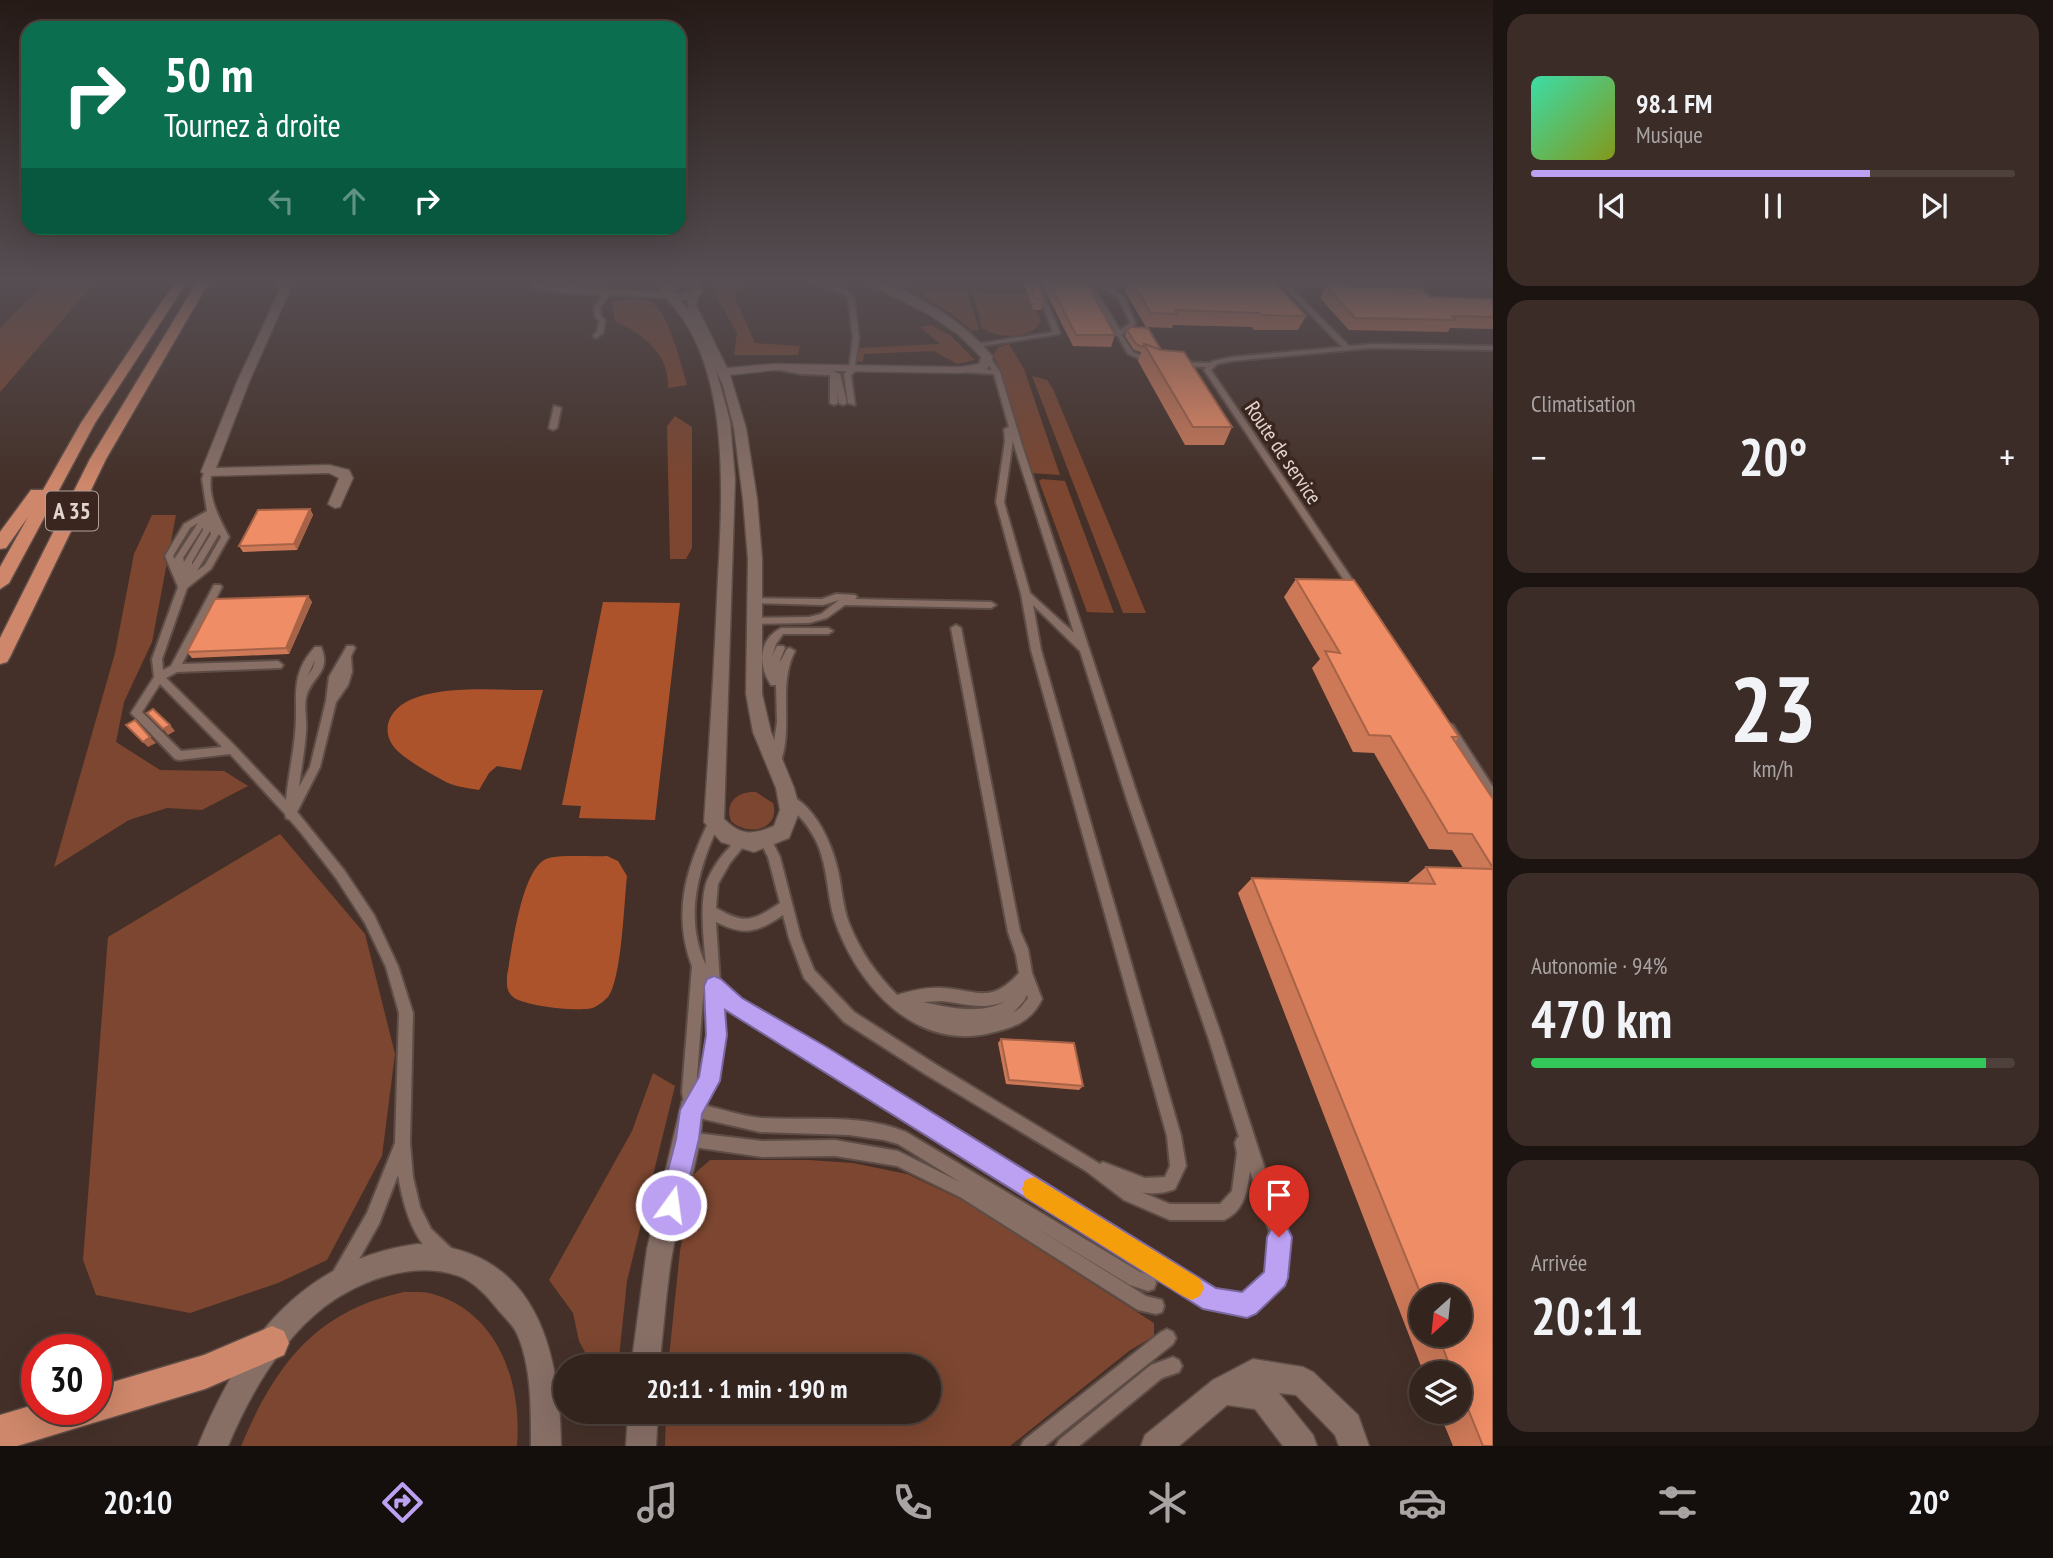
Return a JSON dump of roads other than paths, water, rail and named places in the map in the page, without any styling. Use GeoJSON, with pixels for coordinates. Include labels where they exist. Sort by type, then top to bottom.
{"type":"FeatureCollection","features":[{"type":"Feature","properties":{"kind":"highway","name":"A 35"},"geometry":{"type":"LineString","coordinates":[[0,583],[74,447],[137,349]]}},
{"type":"Feature","properties":{"kind":"highway","name":"A 35"},"geometry":{"type":"LineString","coordinates":[[0,657],[98,459],[163,349]]}},
{"type":"Feature","properties":{"kind":"highway"},"geometry":{"type":"LineString","coordinates":[[0,544],[29,502],[74,447]]}},
{"type":"Feature","properties":{"kind":"highway"},"geometry":{"type":"LineString","coordinates":[[112,1400],[205,1372],[272,1343]]}},
{"type":"Feature","properties":{"kind":"highway"},"geometry":{"type":"LineString","coordinates":[[0,1433],[28,1425]]}},
{"type":"Feature","properties":{"kind":"street"},"geometry":{"type":"LineString","coordinates":[[258,349],[208,472],[330,469],[344,473],[346,478],[335,504]]}},
{"type":"Feature","properties":{"kind":"street"},"geometry":{"type":"LineString","coordinates":[[705,349],[717,372],[726,438],[727,485],[726,588],[714,822],[728,836],[754,844],[782,832],[790,810],[762,732],[754,694],[755,606],[750,499],[740,428],[708,349]]}},
{"type":"Feature","properties":{"kind":"street"},"geometry":{"type":"LineString","coordinates":[[717,372],[774,367],[961,370],[983,367],[987,357],[981,349]]}},
{"type":"Feature","properties":{"kind":"street"},"geometry":{"type":"LineString","coordinates":[[646,1354],[660,1249],[687,1139],[691,1110]]}},
{"type":"Feature","properties":{"kind":"street"},"geometry":{"type":"LineString","coordinates":[[213,1446],[242,1382],[299,1310],[336,1283],[378,1264],[420,1257],[459,1263],[498,1286],[528,1325],[545,1378],[546,1446]]}},
{"type":"Feature","properties":{"kind":"street"},"geometry":{"type":"LineString","coordinates":[[1156,1446],[1223,1390],[1253,1374],[1303,1382],[1347,1426],[1354,1446]]}},
{"type":"Feature","properties":{"kind":"street"},"geometry":{"type":"LineString","coordinates":[[1223,1390],[1263,1396],[1302,1446]]}},
{"type":"Feature","properties":{"kind":"street"},"geometry":{"type":"LineString","coordinates":[[640,1446],[642,1424]]}},
{"type":"Feature","properties":{"kind":"lane"},"geometry":{"type":"LineString","coordinates":[[774,367],[838,375],[847,403],[855,368],[856,349]]}},
{"type":"Feature","properties":{"kind":"lane"},"geometry":{"type":"LineString","coordinates":[[1128,349],[1130,354],[1155,363]]}},
{"type":"Feature","properties":{"kind":"lane"},"geometry":{"type":"LineString","coordinates":[[1168,364],[1210,365],[1233,359],[1332,349]]}},
{"type":"Feature","properties":{"kind":"lane"},"geometry":{"type":"LineString","coordinates":[[714,822],[704,841],[688,902],[689,933],[699,965],[714,986],[734,1005],[1212,1300],[1247,1305],[1276,1278],[1279,1237],[1073,614],[997,372],[987,357]]}},
{"type":"Feature","properties":{"kind":"lane","name":"Route de service"},"geometry":{"type":"LineString","coordinates":[[1210,365],[1207,370],[1213,380],[1359,595]]}},
{"type":"Feature","properties":{"kind":"lane"},"geometry":{"type":"LineString","coordinates":[[961,370],[997,372]]}},
{"type":"Feature","properties":{"kind":"lane"},"geometry":{"type":"LineString","coordinates":[[1006,405],[1009,441],[1000,502],[1026,594],[1036,650],[1174,1136],[1178,1166],[1170,1184],[1145,1186],[1090,1166]]}},
{"type":"Feature","properties":{"kind":"lane"},"geometry":{"type":"LineString","coordinates":[[553,428],[557,408]]}},
{"type":"Feature","properties":{"kind":"lane"},"geometry":{"type":"LineString","coordinates":[[208,472],[206,479],[211,512],[207,530],[188,562],[183,587],[158,659],[159,677],[232,750],[290,815],[345,879],[367,917],[402,993],[407,1032],[402,1144],[409,1194],[422,1233],[438,1249],[459,1263]]}},
{"type":"Feature","properties":{"kind":"lane"},"geometry":{"type":"LineString","coordinates":[[183,587],[208,567],[226,537],[211,512]]}},
{"type":"Feature","properties":{"kind":"lane"},"geometry":{"type":"LineString","coordinates":[[183,587],[169,556],[187,526],[211,512]]}},
{"type":"Feature","properties":{"kind":"lane"},"geometry":{"type":"LineString","coordinates":[[175,668],[217,587]]}},
{"type":"Feature","properties":{"kind":"lane"},"geometry":{"type":"LineString","coordinates":[[766,841],[774,857],[794,938],[809,974],[849,1017],[1090,1166],[1129,1195],[1170,1212],[1224,1212],[1239,1195],[1245,1153],[1079,643],[1046,616],[1026,594]]}},
{"type":"Feature","properties":{"kind":"lane"},"geometry":{"type":"LineString","coordinates":[[755,606],[814,613],[840,600]]}},
{"type":"Feature","properties":{"kind":"lane"},"geometry":{"type":"LineString","coordinates":[[755,606],[840,600],[993,602]]}},
{"type":"Feature","properties":{"kind":"lane"},"geometry":{"type":"LineString","coordinates":[[788,799],[806,814],[828,853],[842,922],[867,972],[895,1002],[911,1016],[928,1024],[978,1028],[1013,1021],[1026,1013],[1035,999],[1026,975],[1023,948],[1014,932],[956,628]]}},
{"type":"Feature","properties":{"kind":"lane"},"geometry":{"type":"LineString","coordinates":[[775,682],[768,674],[766,658],[772,639],[781,631],[828,631]]}},
{"type":"Feature","properties":{"kind":"lane"},"geometry":{"type":"LineString","coordinates":[[290,815],[301,729],[302,692],[313,680],[321,658],[318,649]]}},
{"type":"Feature","properties":{"kind":"lane"},"geometry":{"type":"LineString","coordinates":[[774,767],[782,713],[781,677],[785,650],[775,660],[775,682],[782,713]]}},
{"type":"Feature","properties":{"kind":"lane"},"geometry":{"type":"LineString","coordinates":[[290,815],[314,767],[331,701],[343,685],[347,672],[348,652]]}},
{"type":"Feature","properties":{"kind":"lane"},"geometry":{"type":"LineString","coordinates":[[232,750],[179,756],[136,713],[159,677],[175,668],[278,665]]}},
{"type":"Feature","properties":{"kind":"lane"},"geometry":{"type":"LineString","coordinates":[[1445,722],[1493,796]]}},
{"type":"Feature","properties":{"kind":"lane"},"geometry":{"type":"LineString","coordinates":[[691,1110],[710,1081],[716,1035],[709,911],[712,883],[726,859],[742,841]]}},
{"type":"Feature","properties":{"kind":"lane"},"geometry":{"type":"LineString","coordinates":[[709,911],[732,925],[751,927],[786,906]]}},
{"type":"Feature","properties":{"kind":"lane"},"geometry":{"type":"LineString","coordinates":[[691,1110],[689,1092],[699,965]]}},
{"type":"Feature","properties":{"kind":"lane"},"geometry":{"type":"LineString","coordinates":[[895,1002],[917,996],[944,995],[990,1001],[1009,993],[1026,975]]}},
{"type":"Feature","properties":{"kind":"lane"},"geometry":{"type":"LineString","coordinates":[[691,1110],[715,1113],[756,1125],[873,1128],[901,1137],[1136,1279],[1148,1283]]}},
{"type":"Feature","properties":{"kind":"lane"},"geometry":{"type":"LineString","coordinates":[[687,1139],[762,1149],[835,1148],[898,1158],[965,1192],[1144,1304],[1156,1306]]}},
{"type":"Feature","properties":{"kind":"lane"},"geometry":{"type":"LineString","coordinates":[[336,1283],[373,1218],[402,1144]]}},
{"type":"Feature","properties":{"kind":"lane"},"geometry":{"type":"LineString","coordinates":[[1030,1446],[1167,1338]]}},
{"type":"Feature","properties":{"kind":"lane"},"geometry":{"type":"LineString","coordinates":[[1065,1446],[1157,1371],[1173,1366]]}}]}
